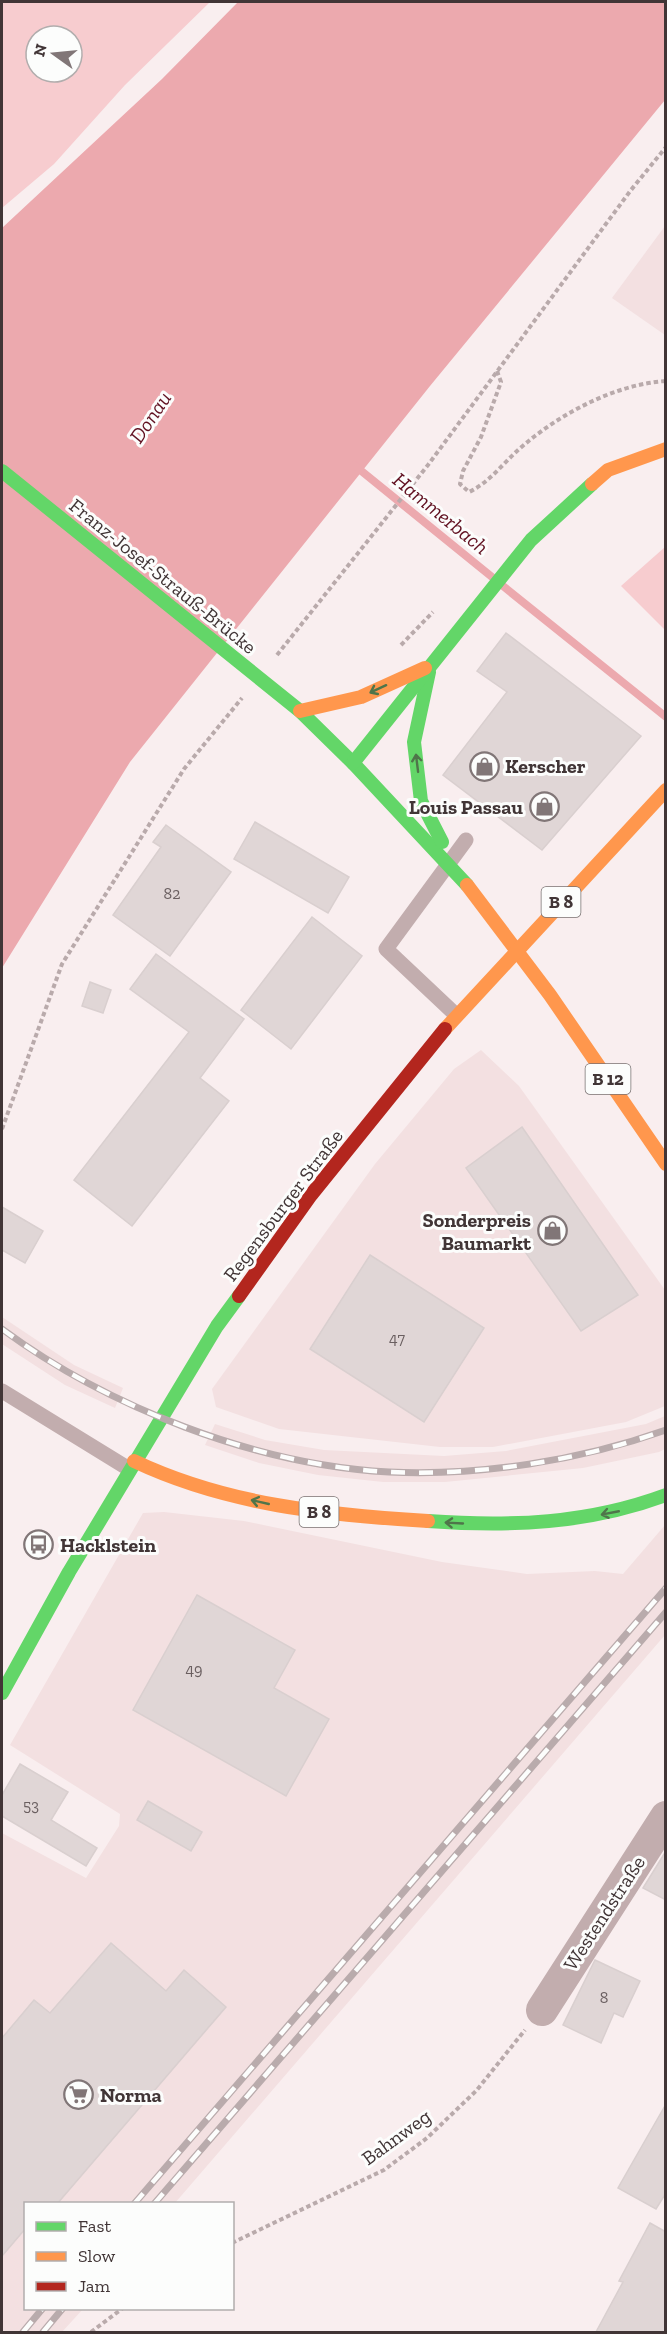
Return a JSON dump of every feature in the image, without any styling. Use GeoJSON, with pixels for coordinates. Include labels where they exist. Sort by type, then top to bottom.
{"type":"FeatureCollection","features":[{"type":"Feature","properties":{"kind":"main road"},"geometry":{"type":"LineString","coordinates":[[353,763],[531,540],[608,470],[666,449]]}},
{"type":"Feature","properties":{"kind":"main road","name":"Franz-Josef-Strauß-Brücke"},"geometry":{"type":"LineString","coordinates":[[2,471],[300,711]]}},
{"type":"Feature","properties":{"kind":"main road"},"geometry":{"type":"LineString","coordinates":[[300,711],[361,697],[431,665]]}},
{"type":"Feature","properties":{"kind":"main road"},"geometry":{"type":"LineString","coordinates":[[431,665],[414,742],[421,801],[459,875]]}},
{"type":"Feature","properties":{"kind":"main road","name":"B 12"},"geometry":{"type":"LineString","coordinates":[[300,711],[353,763],[459,875],[550,995],[666,1164]]}},
{"type":"Feature","properties":{"kind":"main road","name":"Regensburger Straße"},"geometry":{"type":"LineString","coordinates":[[2,1693],[132,1465],[218,1326],[284,1232],[456,1015],[666,790]]}},
{"type":"Feature","properties":{"kind":"main road","name":"B 8"},"geometry":{"type":"LineString","coordinates":[[132,1465],[208,1491],[295,1510],[422,1521],[512,1525],[573,1520],[620,1512],[666,1495]]}},
{"type":"Feature","properties":{"kind":"street","name":"Westendstraße"},"geometry":{"type":"LineString","coordinates":[[542,2010],[666,1817]]}},
{"type":"Feature","properties":{"kind":"lane"},"geometry":{"type":"LineString","coordinates":[[456,1015],[386,949],[466,840]]}},
{"type":"Feature","properties":{"kind":"lane"},"geometry":{"type":"LineString","coordinates":[[2,1391],[132,1465]]}},
{"type":"Feature","properties":{"kind":"path"},"geometry":{"type":"LineString","coordinates":[[272,661],[428,465],[631,190],[666,147]]}},
{"type":"Feature","properties":{"kind":"path"},"geometry":{"type":"LineString","coordinates":[[497,371],[501,382],[460,484],[469,492],[483,485],[525,444],[581,406],[646,382],[666,381]]}},
{"type":"Feature","properties":{"kind":"path"},"geometry":{"type":"LineString","coordinates":[[394,650],[441,603]]}},
{"type":"Feature","properties":{"kind":"path"},"geometry":{"type":"LineString","coordinates":[[2,1129],[62,964],[184,769],[243,697]]}},
{"type":"Feature","properties":{"kind":"path","name":"Bahnweg"},"geometry":{"type":"LineString","coordinates":[[234,2242],[384,2170],[418,2145],[476,2091],[542,2010]]}},
{"type":"Feature","properties":{"kind":"path"},"geometry":{"type":"LineString","coordinates":[[91,2332],[120,2310]]}},
{"type":"Feature","properties":{"kind":"shaded area"},"geometry":{"type":"Polygon","coordinates":[[[2,2],[210,2],[125,85],[54,164],[2,208],[2,2]]]}},
{"type":"Feature","properties":{"kind":"shaded area"},"geometry":{"type":"Polygon","coordinates":[[[665,226],[665,335],[612,298],[665,226]]]}},
{"type":"Feature","properties":{"kind":"shaded area"},"geometry":{"type":"Polygon","coordinates":[[[665,547],[665,630],[621,586],[665,547]]]}},
{"type":"Feature","properties":{"kind":"shaded area"},"geometry":{"type":"Polygon","coordinates":[[[481,1050],[519,1086],[665,1290],[665,1406],[626,1422],[493,1447],[440,1447],[279,1429],[216,1407],[212,1389],[375,1164],[454,1069],[481,1050]]]}},
{"type":"Feature","properties":{"kind":"shaded area"},"geometry":{"type":"Polygon","coordinates":[[[2,1317],[74,1365],[123,1388],[115,1408],[65,1385],[2,1344],[2,1317]]]}},
{"type":"Feature","properties":{"kind":"shaded area"},"geometry":{"type":"Polygon","coordinates":[[[665,1416],[665,1449],[659,1452],[583,1468],[445,1482],[383,1482],[318,1475],[259,1463],[205,1445],[215,1424],[265,1440],[324,1450],[444,1456],[506,1451],[646,1424],[665,1416]]]}},
{"type":"Feature","properties":{"kind":"shaded area"},"geometry":{"type":"Polygon","coordinates":[[[164,1512],[244,1521],[442,1562],[527,1574],[595,1571],[623,1574],[665,1525],[665,1635],[176,2202],[24,2202],[24,2310],[82,2310],[62,2332],[2,2332],[2,1833],[86,1878],[119,1826],[120,1814],[10,1745],[143,1513],[164,1512]]]}},
{"type":"Feature","properties":{"kind":"water","name":"Donau"},"geometry":{"type":"Polygon","coordinates":[[[238,2],[665,2],[665,100],[430,386],[130,762],[2,968],[2,228],[162,79],[238,2]]]}},
{"type":"Feature","properties":{"kind":"building"},"geometry":{"type":"Polygon","coordinates":[[[506,633],[641,736],[542,850],[443,775],[507,692],[477,671],[506,633]]]}},
{"type":"Feature","properties":{"kind":"building"},"geometry":{"type":"Polygon","coordinates":[[[255,822],[349,877],[328,913],[234,859],[255,822]]]}},
{"type":"Feature","properties":{"kind":"building"},"geometry":{"type":"Polygon","coordinates":[[[166,825],[231,872],[170,956],[113,915],[161,847],[153,842],[166,825]]]}},
{"type":"Feature","properties":{"kind":"building"},"geometry":{"type":"Polygon","coordinates":[[[312,917],[362,956],[291,1049],[241,1010],[312,917]]]}},
{"type":"Feature","properties":{"kind":"building"},"geometry":{"type":"Polygon","coordinates":[[[156,954],[244,1019],[200,1078],[229,1101],[132,1226],[74,1180],[189,1032],[130,989],[156,954]]]}},
{"type":"Feature","properties":{"kind":"building"},"geometry":{"type":"Polygon","coordinates":[[[90,982],[111,990],[103,1013],[82,1006],[90,982]]]}},
{"type":"Feature","properties":{"kind":"building","name":"Sonderpreis Baumarkt"},"geometry":{"type":"Polygon","coordinates":[[[522,1127],[638,1295],[581,1331],[466,1168],[522,1127]]]}},
{"type":"Feature","properties":{"kind":"building"},"geometry":{"type":"Polygon","coordinates":[[[2,1207],[43,1231],[25,1263],[2,1250],[2,1207]]]}},
{"type":"Feature","properties":{"kind":"building"},"geometry":{"type":"Polygon","coordinates":[[[370,1255],[484,1328],[424,1422],[310,1349],[370,1255]]]}},
{"type":"Feature","properties":{"kind":"building"},"geometry":{"type":"Polygon","coordinates":[[[197,1595],[295,1650],[274,1688],[329,1719],[286,1796],[133,1710],[197,1595]]]}},
{"type":"Feature","properties":{"kind":"building"},"geometry":{"type":"Polygon","coordinates":[[[20,1764],[68,1792],[51,1820],[97,1848],[86,1866],[2,1816],[2,1795],[20,1764]]]}},
{"type":"Feature","properties":{"kind":"building"},"geometry":{"type":"Polygon","coordinates":[[[148,1801],[202,1832],[191,1851],[137,1820],[148,1801]]]}},
{"type":"Feature","properties":{"kind":"building"},"geometry":{"type":"Polygon","coordinates":[[[666,1851],[666,1900],[643,1888],[666,1851]]]}},
{"type":"Feature","properties":{"kind":"building"},"geometry":{"type":"Polygon","coordinates":[[[111,1943],[166,1991],[184,1970],[226,2007],[59,2202],[24,2202],[24,2230],[2,2256],[2,2038],[34,2000],[50,2013],[111,1943]]]}},
{"type":"Feature","properties":{"kind":"building"},"geometry":{"type":"Polygon","coordinates":[[[595,1960],[640,1981],[623,2017],[614,2013],[601,2043],[563,2025],[595,1960]]]}},
{"type":"Feature","properties":{"kind":"building"},"geometry":{"type":"Polygon","coordinates":[[[666,2104],[666,2193],[656,2209],[618,2188],[666,2104]]]}},
{"type":"Feature","properties":{"kind":"building"},"geometry":{"type":"Polygon","coordinates":[[[650,2223],[666,2232],[666,2332],[596,2332],[623,2282],[619,2281],[650,2223]]]}},
{"type":"Feature","properties":{"kind":"waterway","name":"Hammerbach"},"geometry":{"type":"LineString","coordinates":[[354,465],[492,577]]}},
{"type":"Feature","properties":{"kind":"waterway","name":"Hammerbach"},"geometry":{"type":"LineString","coordinates":[[503,586],[666,717]]}},
{"type":"Feature","properties":{"kind":"railway"},"geometry":{"type":"LineString","coordinates":[[2,1329],[88,1383],[136,1407],[236,1444],[287,1458],[338,1467],[423,1473],[494,1469],[564,1458],[633,1441],[666,1430]]}},
{"type":"Feature","properties":{"kind":"railway"},"geometry":{"type":"LineString","coordinates":[[136,2202],[666,1588]]}},
{"type":"Feature","properties":{"kind":"railway"},"geometry":{"type":"LineString","coordinates":[[156,2202],[666,1612]]}},
{"type":"Feature","properties":{"kind":"railway"},"geometry":{"type":"LineString","coordinates":[[23,2332],[41,2310]]}},
{"type":"Feature","properties":{"kind":"railway"},"geometry":{"type":"LineString","coordinates":[[43,2332],[61,2310]]}},
{"type":"Feature","properties":{"kind":"traffic: fast"},"geometry":{"type":"LineString","coordinates":[[2,471],[300,711],[353,763],[467,885]]}},
{"type":"Feature","properties":{"kind":"traffic: fast"},"geometry":{"type":"LineString","coordinates":[[353,763],[531,540],[592,484]]}},
{"type":"Feature","properties":{"kind":"traffic: fast"},"geometry":{"type":"LineString","coordinates":[[429,672],[414,742],[421,801],[442,842]]}},
{"type":"Feature","properties":{"kind":"traffic: fast"},"geometry":{"type":"LineString","coordinates":[[2,1693],[69,1572],[217,1326],[239,1296]]}},
{"type":"Feature","properties":{"kind":"traffic: fast"},"geometry":{"type":"LineString","coordinates":[[428,1521],[489,1524],[578,1518],[637,1505],[666,1495]]}},
{"type":"Feature","properties":{"kind":"traffic: slow"},"geometry":{"type":"LineString","coordinates":[[592,484],[608,470],[666,449]]}},
{"type":"Feature","properties":{"kind":"traffic: slow"},"geometry":{"type":"LineString","coordinates":[[300,711],[361,697],[425,668]]}},
{"type":"Feature","properties":{"kind":"traffic: slow"},"geometry":{"type":"LineString","coordinates":[[445,1029],[666,790]]}},
{"type":"Feature","properties":{"kind":"traffic: slow"},"geometry":{"type":"LineString","coordinates":[[467,885],[550,995],[666,1164]]}},
{"type":"Feature","properties":{"kind":"traffic: slow"},"geometry":{"type":"LineString","coordinates":[[134,1461],[169,1476],[241,1498],[315,1511],[428,1521]]}},
{"type":"Feature","properties":{"kind":"traffic: jam"},"geometry":{"type":"LineString","coordinates":[[239,1296],[311,1195],[445,1029]]}},
{"type":"Feature","properties":{"kind":"place","name":"Kerscher"},"geometry":{"type":"Point","coordinates":[484,766]}},
{"type":"Feature","properties":{"kind":"place","name":"Louis Passau"},"geometry":{"type":"Point","coordinates":[544,807]}},
{"type":"Feature","properties":{"kind":"place","name":"Sonderpreis Baumarkt"},"geometry":{"type":"Point","coordinates":[552,1231]}},
{"type":"Feature","properties":{"kind":"place","name":"Hacklstein"},"geometry":{"type":"Point","coordinates":[39,1545]}},
{"type":"Feature","properties":{"kind":"place","name":"Norma"},"geometry":{"type":"Point","coordinates":[79,2095]}}]}
